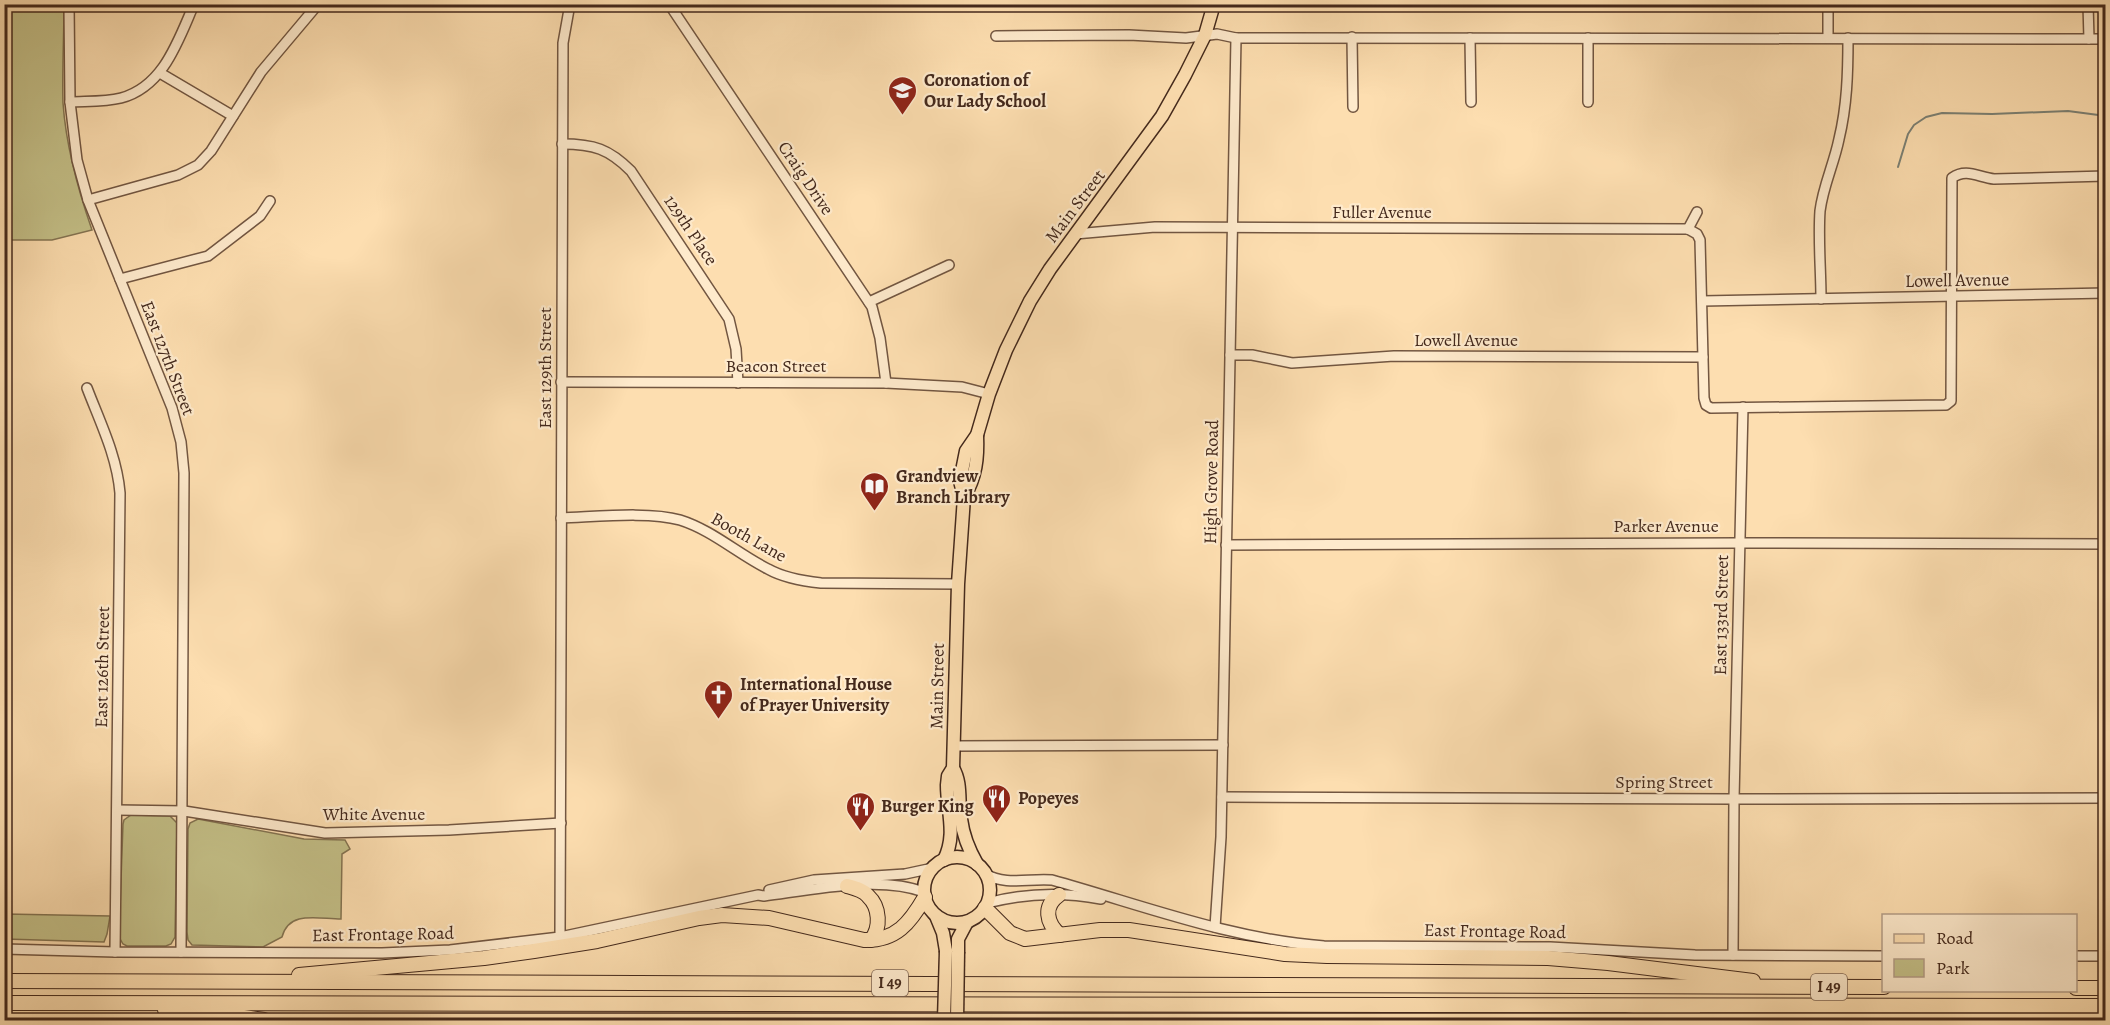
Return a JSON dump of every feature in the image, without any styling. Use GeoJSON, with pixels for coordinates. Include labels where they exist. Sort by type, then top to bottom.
{"type":"FeatureCollection","features":[{"type":"Feature","properties":{"kind":"highway"},"geometry":{"type":"LineString","coordinates":[[847,886],[863,892],[873,902],[878,926],[871,940]]}},
{"type":"Feature","properties":{"kind":"highway"},"geometry":{"type":"LineString","coordinates":[[254,982],[262,979],[534,951],[597,941],[722,915],[769,918],[871,940],[893,935],[905,927],[924,895]]}},
{"type":"Feature","properties":{"kind":"highway"},"geometry":{"type":"LineString","coordinates":[[1059,895],[1050,903],[1048,912],[1051,925],[1060,935]]}},
{"type":"Feature","properties":{"kind":"highway"},"geometry":{"type":"LineString","coordinates":[[986,906],[1000,925],[1017,937],[1034,939],[1100,930],[1129,930],[1257,951],[1306,955],[1572,959],[1745,979],[1775,987]]}},
{"type":"Feature","properties":{"kind":"highway","name":"I 49"},"geometry":{"type":"LineString","coordinates":[[4,981],[1882,987]]}},
{"type":"Feature","properties":{"kind":"highway"},"geometry":{"type":"LineString","coordinates":[[2077,988],[2106,988]]}},
{"type":"Feature","properties":{"kind":"highway"},"geometry":{"type":"LineString","coordinates":[[144,1002],[160,1010],[217,1013],[264,1020]]}},
{"type":"Feature","properties":{"kind":"highway","name":"I 49"},"geometry":{"type":"LineString","coordinates":[[4,1003],[2106,1006]]}},
{"type":"Feature","properties":{"kind":"highway"},"geometry":{"type":"LineString","coordinates":[[1626,1020],[1748,1005]]}},
{"type":"Feature","properties":{"kind":"main road","name":"Main Street"},"geometry":{"type":"LineString","coordinates":[[944,860],[951,837],[947,785],[948,776],[953,768],[958,585],[964,497],[960,481],[966,451],[977,435],[989,394],[1009,344],[1030,302],[1076,234],[1162,116],[1205,35],[1214,4]]}},
{"type":"Feature","properties":{"kind":"main road","name":"Main Street"},"geometry":{"type":"LineString","coordinates":[[953,768],[958,776],[963,827],[969,849],[981,870]]}},
{"type":"Feature","properties":{"kind":"main road"},"geometry":{"type":"LineString","coordinates":[[961,858],[981,870],[989,889],[986,906],[978,916],[967,922],[950,923],[936,916],[930,910],[924,895],[925,882],[933,868],[944,860],[961,858]]}},
{"type":"Feature","properties":{"kind":"main road"},"geometry":{"type":"LineString","coordinates":[[936,916],[952,952],[957,1020]]}},
{"type":"Feature","properties":{"kind":"main road"},"geometry":{"type":"LineString","coordinates":[[944,1020],[952,952],[967,922]]}},
{"type":"Feature","properties":{"kind":"street","name":"East 127th Street"},"geometry":{"type":"LineString","coordinates":[[69,4],[70,102],[77,160],[88,200],[172,408],[181,442],[184,473],[182,952]]}},
{"type":"Feature","properties":{"kind":"street","name":"East 129th Street"},"geometry":{"type":"LineString","coordinates":[[560,937],[563,43],[570,4]]}},
{"type":"Feature","properties":{"kind":"street","name":"Craig Drive"},"geometry":{"type":"LineString","coordinates":[[669,4],[872,307],[880,338],[885,382]]}},
{"type":"Feature","properties":{"kind":"street"},"geometry":{"type":"LineString","coordinates":[[1828,4],[1828,38]]}},
{"type":"Feature","properties":{"kind":"street"},"geometry":{"type":"LineString","coordinates":[[2088,4],[2089,39]]}},
{"type":"Feature","properties":{"kind":"street"},"geometry":{"type":"LineString","coordinates":[[70,102],[122,98],[147,85],[160,73],[192,9]]}},
{"type":"Feature","properties":{"kind":"street"},"geometry":{"type":"LineString","coordinates":[[88,200],[178,176],[198,165],[212,151],[261,72],[314,9]]}},
{"type":"Feature","properties":{"kind":"street"},"geometry":{"type":"LineString","coordinates":[[996,36],[1186,38],[1217,34],[1236,38],[2106,39]]}},
{"type":"Feature","properties":{"kind":"street"},"geometry":{"type":"LineString","coordinates":[[1352,37],[1353,107]]}},
{"type":"Feature","properties":{"kind":"street","name":"High Grove Road"},"geometry":{"type":"LineString","coordinates":[[1215,927],[1222,797],[1236,38]]}},
{"type":"Feature","properties":{"kind":"street"},"geometry":{"type":"LineString","coordinates":[[1470,38],[1471,102]]}},
{"type":"Feature","properties":{"kind":"street"},"geometry":{"type":"LineString","coordinates":[[1588,38],[1588,102]]}},
{"type":"Feature","properties":{"kind":"street"},"geometry":{"type":"LineString","coordinates":[[1821,299],[1820,212],[1824,186],[1839,142],[1844,115],[1848,76],[1848,38]]}},
{"type":"Feature","properties":{"kind":"street"},"geometry":{"type":"LineString","coordinates":[[160,73],[232,116]]}},
{"type":"Feature","properties":{"kind":"street","name":"129th Place"},"geometry":{"type":"LineString","coordinates":[[562,144],[584,144],[602,148],[632,171],[729,319],[736,349],[738,383]]}},
{"type":"Feature","properties":{"kind":"street"},"geometry":{"type":"LineString","coordinates":[[1697,212],[1688,229],[1697,234],[1700,240],[1706,405],[1712,408],[1946,405],[1951,401],[1953,178],[1960,172],[1994,179],[2106,176]]}},
{"type":"Feature","properties":{"kind":"street"},"geometry":{"type":"LineString","coordinates":[[120,279],[208,256],[260,216],[270,201]]}},
{"type":"Feature","properties":{"kind":"street","name":"Fuller Avenue"},"geometry":{"type":"LineString","coordinates":[[1076,234],[1155,227],[1688,229]]}},
{"type":"Feature","properties":{"kind":"street"},"geometry":{"type":"LineString","coordinates":[[869,302],[949,265]]}},
{"type":"Feature","properties":{"kind":"street","name":"Lowell Avenue"},"geometry":{"type":"LineString","coordinates":[[1702,301],[2106,293]]}},
{"type":"Feature","properties":{"kind":"street","name":"Lowell Avenue"},"geometry":{"type":"LineString","coordinates":[[1230,355],[1252,355],[1292,363],[1394,356],[1703,357]]}},
{"type":"Feature","properties":{"kind":"street","name":"Beacon Street"},"geometry":{"type":"LineString","coordinates":[[561,382],[885,382],[962,387],[989,394]]}},
{"type":"Feature","properties":{"kind":"street","name":"East 126th Street"},"geometry":{"type":"LineString","coordinates":[[87,388],[112,453],[119,477],[120,493],[115,952]]}},
{"type":"Feature","properties":{"kind":"street","name":"East 133rd Street"},"geometry":{"type":"LineString","coordinates":[[1733,955],[1734,799],[1743,407]]}},
{"type":"Feature","properties":{"kind":"street","name":"Booth Lane"},"geometry":{"type":"LineString","coordinates":[[561,518],[652,516],[679,520],[704,530],[768,570],[803,581],[958,585]]}},
{"type":"Feature","properties":{"kind":"street","name":"Parker Avenue"},"geometry":{"type":"LineString","coordinates":[[1226,545],[2106,544]]}},
{"type":"Feature","properties":{"kind":"street"},"geometry":{"type":"LineString","coordinates":[[954,746],[1223,745]]}},
{"type":"Feature","properties":{"kind":"street","name":"Spring Street"},"geometry":{"type":"LineString","coordinates":[[1222,797],[2106,798]]}},
{"type":"Feature","properties":{"kind":"street","name":"White Avenue"},"geometry":{"type":"LineString","coordinates":[[117,810],[184,811],[326,833],[448,830],[561,823]]}},
{"type":"Feature","properties":{"kind":"street","name":"East Frontage Road"},"geometry":{"type":"LineString","coordinates":[[4,949],[115,952],[409,952],[480,947],[560,937],[758,895],[814,880],[905,874],[933,868]]}},
{"type":"Feature","properties":{"kind":"street","name":"East Frontage Road"},"geometry":{"type":"LineString","coordinates":[[981,870],[1005,882],[1052,880],[1112,899]]}},
{"type":"Feature","properties":{"kind":"street","name":"East Frontage Road"},"geometry":{"type":"LineString","coordinates":[[758,895],[847,886],[898,885],[924,895]]}},
{"type":"Feature","properties":{"kind":"street","name":"East Frontage Road"},"geometry":{"type":"LineString","coordinates":[[986,906],[1023,896],[1059,895],[1112,899],[1259,939],[1324,946],[1550,947],[1695,955],[1882,956]]}},
{"type":"Feature","properties":{"kind":"street"},"geometry":{"type":"LineString","coordinates":[[2077,956],[2106,956]]}},
{"type":"Feature","properties":{"kind":"green space"},"geometry":{"type":"Polygon","coordinates":[[[5,4],[64,5],[63,103],[73,168],[92,230],[52,240],[5,240],[5,4]]]}},
{"type":"Feature","properties":{"kind":"green space"},"geometry":{"type":"Polygon","coordinates":[[[131,815],[170,816],[177,823],[175,937],[171,944],[166,946],[127,946],[119,937],[123,824],[124,820],[131,815]]]}},
{"type":"Feature","properties":{"kind":"green space"},"geometry":{"type":"Polygon","coordinates":[[[198,819],[304,839],[345,840],[350,849],[342,854],[341,919],[298,919],[286,928],[282,937],[263,947],[192,945],[188,940],[187,932],[188,829],[190,823],[198,819]]]}},
{"type":"Feature","properties":{"kind":"green space"},"geometry":{"type":"Polygon","coordinates":[[[5,914],[110,916],[104,942],[5,939],[5,914]]]}},
{"type":"Feature","properties":{"kind":"waterway"},"geometry":{"type":"LineString","coordinates":[[1898,167],[1908,134],[1914,125],[1926,117],[1942,113],[2068,111],[2106,116]]}},
{"type":"Feature","properties":{"kind":"place","name":"Coronation of Our Lady School"},"geometry":{"type":"Point","coordinates":[903,116]}},
{"type":"Feature","properties":{"kind":"place","name":"Grandview Branch Library"},"geometry":{"type":"Point","coordinates":[875,512]}},
{"type":"Feature","properties":{"kind":"place","name":"International House of Prayer University"},"geometry":{"type":"Point","coordinates":[719,720]}},
{"type":"Feature","properties":{"kind":"place","name":"Popeyes"},"geometry":{"type":"Point","coordinates":[997,824]}},
{"type":"Feature","properties":{"kind":"place","name":"Burger King"},"geometry":{"type":"Point","coordinates":[860,832]}}]}
